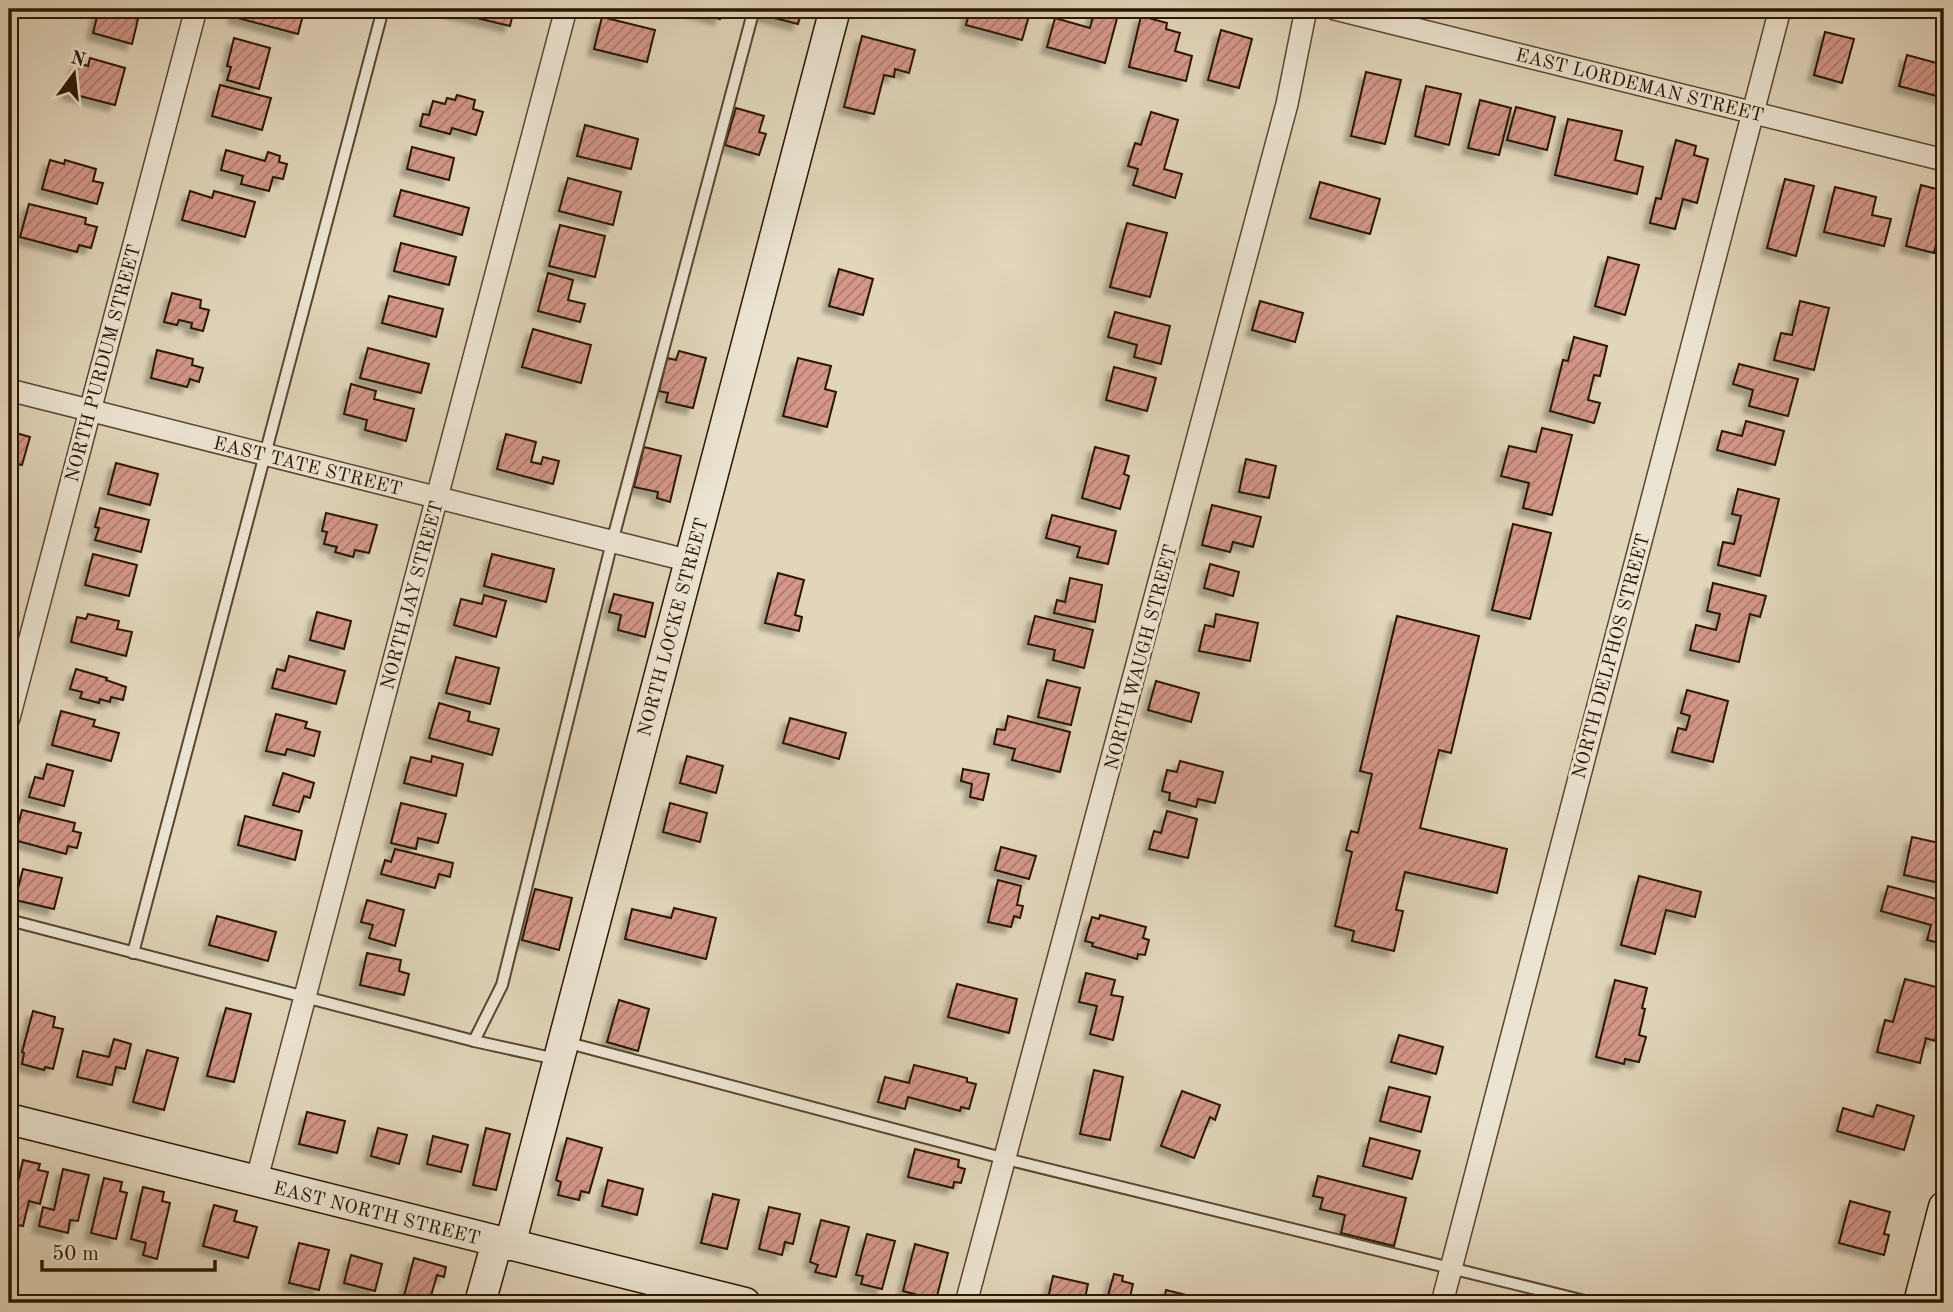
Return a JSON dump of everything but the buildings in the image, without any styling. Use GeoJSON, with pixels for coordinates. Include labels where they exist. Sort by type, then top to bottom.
{"type":"FeatureCollection","features":[{"type":"Feature","properties":{"kind":"street","name":"NORTH PURDUM STREET"},"geometry":{"type":"LineString","coordinates":[[9,718],[195,9]]}},
{"type":"Feature","properties":{"kind":"street","name":"NORTH JAY STREET"},"geometry":{"type":"LineString","coordinates":[[256,1182],[566,9]]}},
{"type":"Feature","properties":{"kind":"street","name":"NORTH LOCKE STREET"},"geometry":{"type":"LineString","coordinates":[[480,1303],[504,1243],[560,1051],[835,9]]}},
{"type":"Feature","properties":{"kind":"street","name":"NORTH WAUGH STREET"},"geometry":{"type":"LineString","coordinates":[[966,1303],[1287,104],[1306,9]]}},
{"type":"Feature","properties":{"kind":"street","name":"EAST LORDEMAN STREET"},"geometry":{"type":"LineString","coordinates":[[1335,9],[1944,160]]}},
{"type":"Feature","properties":{"kind":"street","name":"NORTH DELPHOS STREET"},"geometry":{"type":"LineString","coordinates":[[1442,1303],[1780,9]]}},
{"type":"Feature","properties":{"kind":"street","name":"EAST TATE STREET"},"geometry":{"type":"LineString","coordinates":[[9,390],[690,561]]}},
{"type":"Feature","properties":{"kind":"street","name":"EAST NORTH STREET"},"geometry":{"type":"LineString","coordinates":[[9,1119],[745,1303]]}},
{"type":"Feature","properties":{"kind":"street"},"geometry":{"type":"LineString","coordinates":[[1919,1303],[1944,1206]]}},
{"type":"Feature","properties":{"kind":"lane"},"geometry":{"type":"LineString","coordinates":[[9,19],[11,9]]}},
{"type":"Feature","properties":{"kind":"lane"},"geometry":{"type":"LineString","coordinates":[[133,953],[383,9]]}},
{"type":"Feature","properties":{"kind":"lane"},"geometry":{"type":"LineString","coordinates":[[474,1041],[502,985],[612,542],[754,9]]}},
{"type":"Feature","properties":{"kind":"lane"},"geometry":{"type":"LineString","coordinates":[[9,920],[474,1041],[560,1051],[1593,1303]]}}]}
